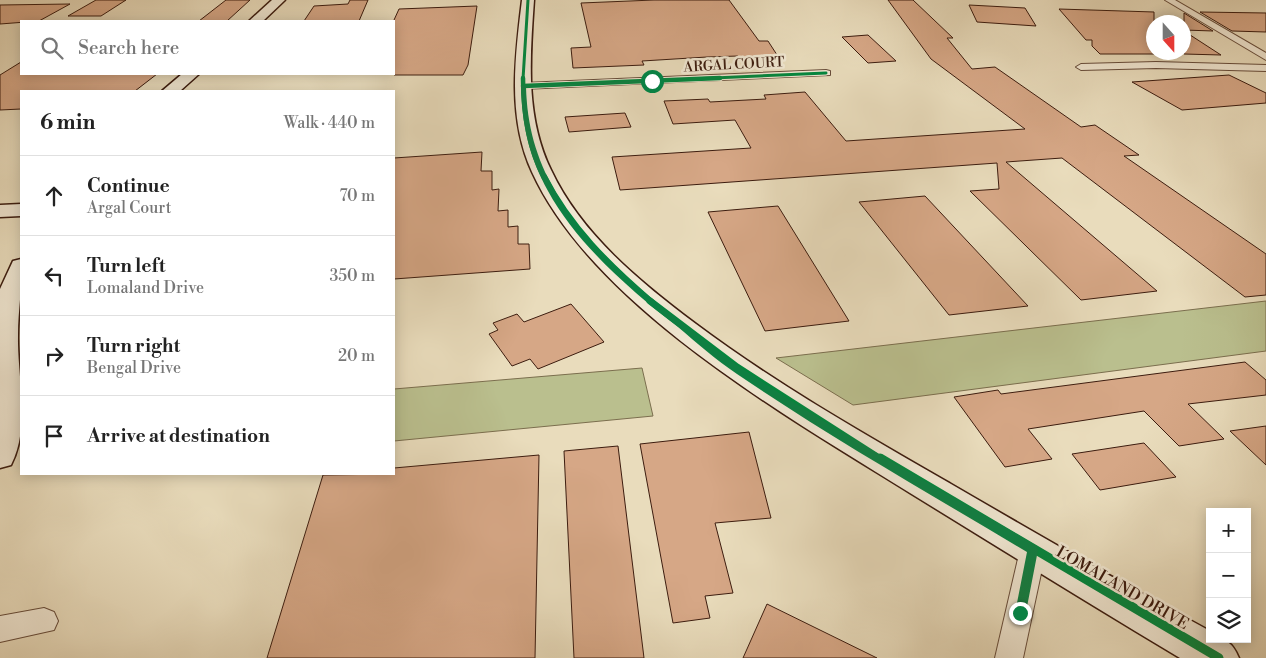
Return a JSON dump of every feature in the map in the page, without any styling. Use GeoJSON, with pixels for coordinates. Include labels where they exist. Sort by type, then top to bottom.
{"type":"FeatureCollection","features":[{"type":"Feature","properties":{"kind":"street"},"geometry":{"type":"LineString","coordinates":[[256,20],[279,0]]}},
{"type":"Feature","properties":{"kind":"street","name":"LOMALAND DRIVE"},"geometry":{"type":"LineString","coordinates":[[528,0],[523,86],[528,135],[548,184],[585,236],[625,279],[656,307],[739,371],[826,426],[1033,550],[1219,658]]}},
{"type":"Feature","properties":{"kind":"street"},"geometry":{"type":"LineString","coordinates":[[1170,0],[1266,57]]}},
{"type":"Feature","properties":{"kind":"street"},"geometry":{"type":"LineString","coordinates":[[1081,67],[1156,65],[1266,68]]}},
{"type":"Feature","properties":{"kind":"street","name":"ARGAL COURT"},"geometry":{"type":"LineString","coordinates":[[523,86],[826,73]]}},
{"type":"Feature","properties":{"kind":"street"},"geometry":{"type":"LineString","coordinates":[[171,90],[190,75]]}},
{"type":"Feature","properties":{"kind":"street"},"geometry":{"type":"LineString","coordinates":[[0,211],[20,210]]}},
{"type":"Feature","properties":{"kind":"street"},"geometry":{"type":"LineString","coordinates":[[0,456],[6,433],[5,319],[11,289],[20,268]]}},
{"type":"Feature","properties":{"kind":"street"},"geometry":{"type":"LineString","coordinates":[[1008,658],[1019,618],[1033,550]]}},
{"type":"Feature","properties":{"kind":"street"},"geometry":{"type":"LineString","coordinates":[[0,629],[44,621]]}},
{"type":"Feature","properties":{"kind":"green space"},"geometry":{"type":"Polygon","coordinates":[[[1266,301],[1266,351],[853,405],[776,358],[1266,301]]]}},
{"type":"Feature","properties":{"kind":"green space"},"geometry":{"type":"Polygon","coordinates":[[[642,368],[653,416],[395,441],[395,389],[642,368]]]}},
{"type":"Feature","properties":{"kind":"building"},"geometry":{"type":"Polygon","coordinates":[[[96,0],[126,0],[101,16],[68,16],[96,0]]]}},
{"type":"Feature","properties":{"kind":"building"},"geometry":{"type":"Polygon","coordinates":[[[226,0],[250,0],[228,20],[200,20],[226,0]]]}},
{"type":"Feature","properties":{"kind":"building"},"geometry":{"type":"Polygon","coordinates":[[[350,0],[368,0],[359,20],[305,20],[314,6],[348,4],[350,0]]]}},
{"type":"Feature","properties":{"kind":"building"},"geometry":{"type":"Polygon","coordinates":[[[654,0],[729,0],[759,41],[768,41],[779,58],[740,60],[738,56],[707,57],[642,61],[644,65],[573,68],[571,48],[591,47],[581,3],[654,0]]]}},
{"type":"Feature","properties":{"kind":"building"},"geometry":{"type":"Polygon","coordinates":[[[888,0],[913,0],[953,38],[947,38],[972,69],[995,67],[1081,127],[1095,125],[1139,155],[1124,156],[1266,254],[1266,295],[1245,297],[1062,158],[1006,162],[1157,291],[1081,300],[970,191],[999,189],[997,163],[620,190],[612,157],[751,148],[735,120],[673,124],[664,101],[708,99],[710,102],[766,99],[764,95],[805,92],[846,141],[1025,129],[931,59],[888,0]]]}},
{"type":"Feature","properties":{"kind":"building"},"geometry":{"type":"Polygon","coordinates":[[[70,4],[41,20],[20,20],[20,22],[0,24],[0,5],[70,4]]]}},
{"type":"Feature","properties":{"kind":"building"},"geometry":{"type":"Polygon","coordinates":[[[969,5],[1025,8],[1036,26],[977,22],[969,5]]]}},
{"type":"Feature","properties":{"kind":"building"},"geometry":{"type":"Polygon","coordinates":[[[477,6],[468,65],[463,75],[395,75],[394,20],[399,9],[477,6]]]}},
{"type":"Feature","properties":{"kind":"building"},"geometry":{"type":"Polygon","coordinates":[[[1059,9],[1154,12],[1154,15],[1146,15],[1146,54],[1100,54],[1092,46],[1092,40],[1086,40],[1059,9]]]}},
{"type":"Feature","properties":{"kind":"building"},"geometry":{"type":"Polygon","coordinates":[[[1200,12],[1266,13],[1266,32],[1232,31],[1200,12]]]}},
{"type":"Feature","properties":{"kind":"building"},"geometry":{"type":"Polygon","coordinates":[[[1191,17],[1213,31],[1191,30],[1191,17]]]}},
{"type":"Feature","properties":{"kind":"building"},"geometry":{"type":"Polygon","coordinates":[[[868,35],[896,61],[868,63],[842,37],[868,35]]]}},
{"type":"Feature","properties":{"kind":"building"},"geometry":{"type":"Polygon","coordinates":[[[1191,36],[1221,55],[1191,54],[1191,36]]]}},
{"type":"Feature","properties":{"kind":"building"},"geometry":{"type":"Polygon","coordinates":[[[20,63],[20,75],[156,75],[136,90],[20,90],[20,109],[0,110],[0,75],[20,63]]]}},
{"type":"Feature","properties":{"kind":"building"},"geometry":{"type":"Polygon","coordinates":[[[1229,75],[1266,93],[1266,103],[1182,110],[1132,82],[1229,75]]]}},
{"type":"Feature","properties":{"kind":"building"},"geometry":{"type":"Polygon","coordinates":[[[625,113],[631,127],[569,132],[565,117],[625,113]]]}},
{"type":"Feature","properties":{"kind":"building"},"geometry":{"type":"Polygon","coordinates":[[[482,152],[481,171],[492,171],[492,190],[499,189],[498,211],[508,210],[508,227],[518,226],[518,244],[529,244],[530,269],[395,279],[395,158],[482,152]]]}},
{"type":"Feature","properties":{"kind":"building"},"geometry":{"type":"Polygon","coordinates":[[[925,196],[1028,306],[949,315],[859,202],[925,196]]]}},
{"type":"Feature","properties":{"kind":"building"},"geometry":{"type":"Polygon","coordinates":[[[778,206],[849,321],[765,331],[708,212],[778,206]]]}},
{"type":"Feature","properties":{"kind":"building"},"geometry":{"type":"Polygon","coordinates":[[[571,304],[604,342],[538,369],[530,359],[512,366],[489,334],[498,330],[493,323],[517,314],[524,322],[571,304]]]}},
{"type":"Feature","properties":{"kind":"building"},"geometry":{"type":"Polygon","coordinates":[[[1245,362],[1266,380],[1266,395],[1188,404],[1224,439],[1179,446],[1144,411],[1028,429],[1052,459],[1005,467],[954,397],[998,390],[1001,394],[1245,362]]]}},
{"type":"Feature","properties":{"kind":"building"},"geometry":{"type":"Polygon","coordinates":[[[1266,426],[1266,465],[1230,431],[1266,426]]]}},
{"type":"Feature","properties":{"kind":"building"},"geometry":{"type":"Polygon","coordinates":[[[749,432],[771,518],[715,523],[733,593],[705,596],[710,618],[673,623],[640,444],[749,432]]]}},
{"type":"Feature","properties":{"kind":"building"},"geometry":{"type":"Polygon","coordinates":[[[1144,443],[1176,477],[1100,490],[1072,454],[1144,443]]]}},
{"type":"Feature","properties":{"kind":"building"},"geometry":{"type":"Polygon","coordinates":[[[618,446],[644,658],[574,658],[564,451],[618,446]]]}},
{"type":"Feature","properties":{"kind":"building"},"geometry":{"type":"Polygon","coordinates":[[[539,455],[535,658],[267,658],[323,475],[395,475],[395,468],[539,455]]]}},
{"type":"Feature","properties":{"kind":"building"},"geometry":{"type":"Polygon","coordinates":[[[767,604],[877,658],[743,658],[767,604]]]}},
{"type":"Feature","properties":{"kind":"cycle path"},"geometry":{"type":"LineString","coordinates":[[528,0],[524,43],[523,87],[524,109],[533,151],[541,171],[566,214],[616,270],[704,344],[804,412],[1079,578],[1219,658]]}},
{"type":"Feature","properties":{"kind":"cycle path"},"geometry":{"type":"LineString","coordinates":[[523,86],[826,73]]}},
{"type":"Feature","properties":{"kind":"route"},"geometry":{"type":"LineString","coordinates":[[652,81],[523,86],[524,113],[529,142],[540,170],[568,216],[605,259],[648,300],[739,371],[826,426],[1033,550],[1020,613]]}}]}
